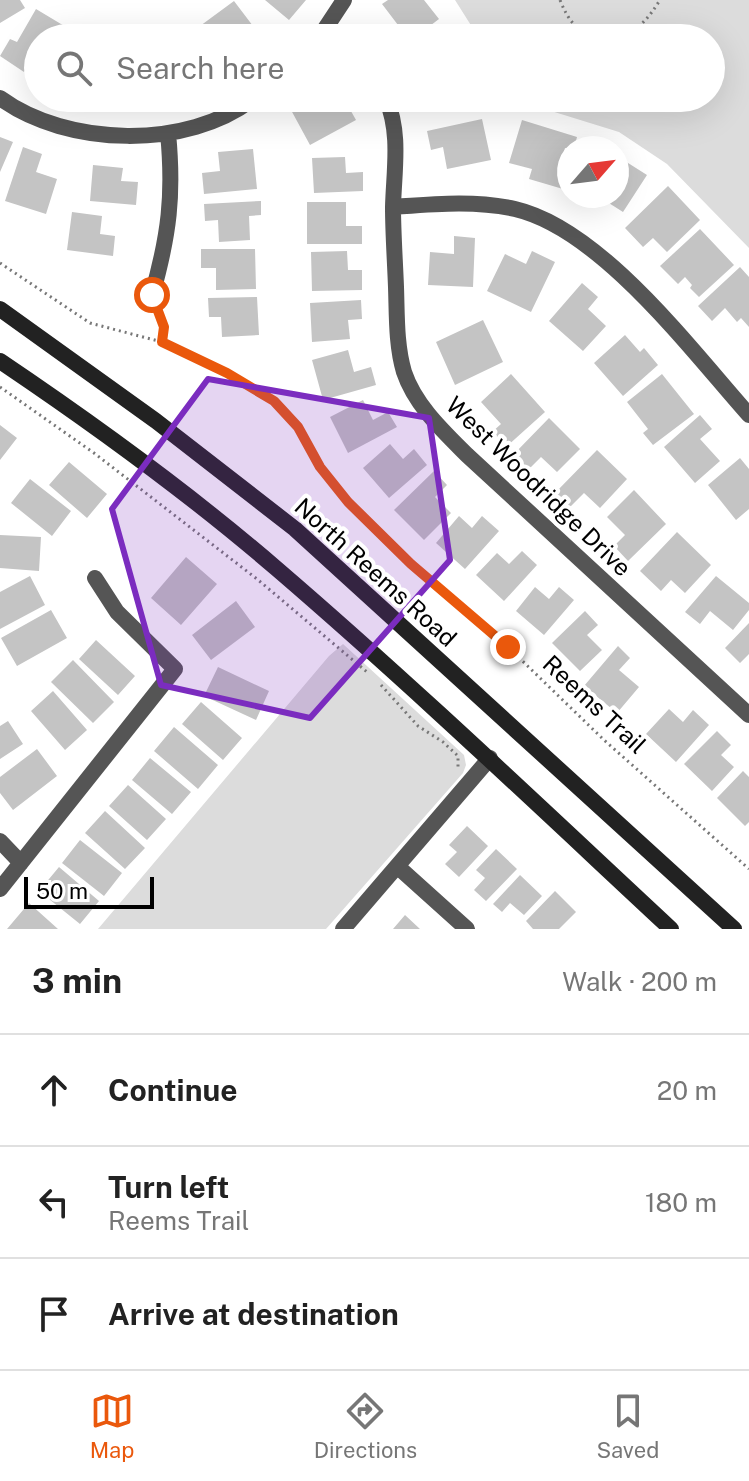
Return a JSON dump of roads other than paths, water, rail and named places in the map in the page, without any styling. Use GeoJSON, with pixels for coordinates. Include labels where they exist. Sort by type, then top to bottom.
{"type":"FeatureCollection","features":[{"type":"Feature","properties":{"kind":"main road","name":"North Reems Road"},"geometry":{"type":"LineString","coordinates":[[0,309],[156,421],[295,529],[734,929]]}},
{"type":"Feature","properties":{"kind":"main road"},"geometry":{"type":"LineString","coordinates":[[0,361],[113,441],[274,567],[490,758],[671,929]]}},
{"type":"Feature","properties":{"kind":"street"},"geometry":{"type":"LineString","coordinates":[[332,24],[344,0]]}},
{"type":"Feature","properties":{"kind":"street"},"geometry":{"type":"LineString","coordinates":[[0,98],[24,111]]}},
{"type":"Feature","properties":{"kind":"street"},"geometry":{"type":"LineString","coordinates":[[26,112],[50,125],[109,136],[168,133],[199,126],[231,112]]}},
{"type":"Feature","properties":{"kind":"street","name":"West Woodridge Drive"},"geometry":{"type":"LineString","coordinates":[[392,112],[397,160],[393,207],[398,345],[405,374],[418,399],[437,425],[467,455],[749,715]]}},
{"type":"Feature","properties":{"kind":"street"},"geometry":{"type":"LineString","coordinates":[[152,295],[169,223],[172,176],[168,133]]}},
{"type":"Feature","properties":{"kind":"street"},"geometry":{"type":"LineString","coordinates":[[393,207],[480,204],[516,209],[554,223],[603,256],[749,415]]}},
{"type":"Feature","properties":{"kind":"street"},"geometry":{"type":"LineString","coordinates":[[0,889],[175,669],[117,612],[95,578]]}},
{"type":"Feature","properties":{"kind":"street"},"geometry":{"type":"LineString","coordinates":[[343,929],[490,758]]}},
{"type":"Feature","properties":{"kind":"street"},"geometry":{"type":"LineString","coordinates":[[0,841],[21,863]]}},
{"type":"Feature","properties":{"kind":"street"},"geometry":{"type":"LineString","coordinates":[[397,866],[467,929]]}}]}
